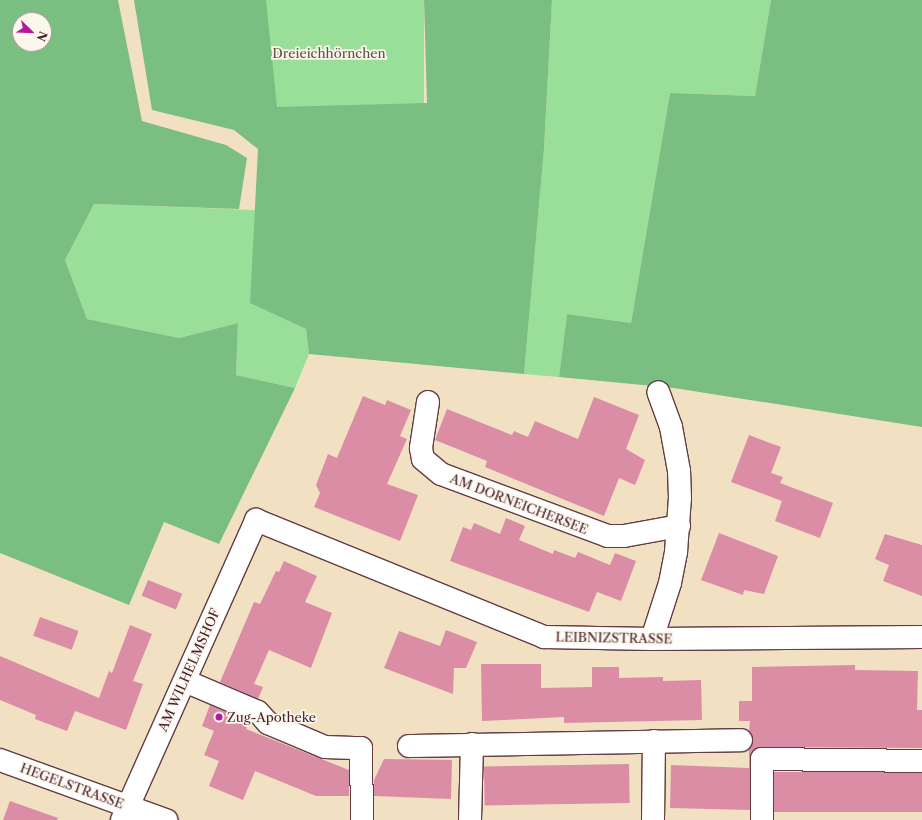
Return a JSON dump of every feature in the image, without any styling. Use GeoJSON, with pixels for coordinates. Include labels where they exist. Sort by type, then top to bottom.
{"type":"FeatureCollection","features":[{"type":"Feature","properties":{"kind":"street"},"geometry":{"type":"LineString","coordinates":[[652,640],[670,584],[679,526],[679,471],[671,427],[658,392]]}},
{"type":"Feature","properties":{"kind":"street","name":"AM DORNEICHERSEE"},"geometry":{"type":"LineString","coordinates":[[428,402],[421,448],[423,459],[441,474],[608,536],[624,536],[679,526]]}},
{"type":"Feature","properties":{"kind":"street","name":"LEIBNIZSTRASSE"},"geometry":{"type":"LineString","coordinates":[[256,520],[544,637],[652,640],[922,638]]}},
{"type":"Feature","properties":{"kind":"street","name":"AM WILHELMSHOF"},"geometry":{"type":"LineString","coordinates":[[124,813],[185,681],[256,520]]}},
{"type":"Feature","properties":{"kind":"street"},"geometry":{"type":"LineString","coordinates":[[185,681],[258,712],[268,723],[325,747],[361,748],[362,820]]}},
{"type":"Feature","properties":{"kind":"street"},"geometry":{"type":"LineString","coordinates":[[409,746],[741,740]]}},
{"type":"Feature","properties":{"kind":"street"},"geometry":{"type":"LineString","coordinates":[[653,820],[654,742]]}},
{"type":"Feature","properties":{"kind":"street"},"geometry":{"type":"LineString","coordinates":[[470,820],[472,744]]}},
{"type":"Feature","properties":{"kind":"street"},"geometry":{"type":"LineString","coordinates":[[762,820],[762,759],[922,761]]}},
{"type":"Feature","properties":{"kind":"street","name":"HEGELSTRASSE"},"geometry":{"type":"LineString","coordinates":[[0,760],[124,813],[166,820]]}},
{"type":"Feature","properties":{"kind":"green space"},"geometry":{"type":"Polygon","coordinates":[[[0,0],[118,0],[142,121],[226,145],[247,158],[239,209],[94,204],[65,260],[87,319],[179,338],[238,323],[236,375],[295,388],[219,544],[164,522],[129,605],[0,553],[0,0]]]}},
{"type":"Feature","properties":{"kind":"green space"},"geometry":{"type":"Polygon","coordinates":[[[134,0],[266,0],[277,107],[427,103],[424,0],[552,0],[544,149],[524,374],[309,354],[306,329],[250,303],[258,149],[234,130],[152,110],[134,0]]]}},
{"type":"Feature","properties":{"kind":"green space","name":"Dreieichhörnchen"},"geometry":{"type":"Polygon","coordinates":[[[266,0],[424,0],[424,108],[266,108],[266,0]]]}},
{"type":"Feature","properties":{"kind":"green space"},"geometry":{"type":"Polygon","coordinates":[[[552,0],[771,0],[755,96],[670,93],[631,323],[567,314],[559,377],[524,374],[544,149],[552,0]]]}},
{"type":"Feature","properties":{"kind":"green space"},"geometry":{"type":"Polygon","coordinates":[[[771,0],[922,0],[922,427],[674,388],[559,377],[567,314],[631,323],[670,93],[755,96],[771,0]]]}},
{"type":"Feature","properties":{"kind":"green space"},"geometry":{"type":"Polygon","coordinates":[[[94,204],[255,210],[251,302],[306,329],[309,354],[295,388],[236,375],[238,323],[179,338],[87,319],[65,260],[94,204]]]}},
{"type":"Feature","properties":{"kind":"building"},"geometry":{"type":"Polygon","coordinates":[[[363,396],[385,405],[387,400],[411,410],[400,436],[407,439],[387,484],[418,495],[400,541],[314,507],[320,493],[316,485],[328,454],[337,458],[363,396]]]}},
{"type":"Feature","properties":{"kind":"building"},"geometry":{"type":"Polygon","coordinates":[[[594,397],[639,415],[626,449],[645,460],[635,485],[619,478],[604,516],[485,467],[487,461],[435,440],[447,409],[512,435],[514,431],[528,437],[535,421],[578,439],[594,397]]]}},
{"type":"Feature","properties":{"kind":"building"},"geometry":{"type":"Polygon","coordinates":[[[749,435],[781,447],[771,473],[783,477],[780,483],[833,503],[820,538],[775,521],[782,501],[731,482],[749,435]]]}},
{"type":"Feature","properties":{"kind":"building"},"geometry":{"type":"Polygon","coordinates":[[[506,518],[525,526],[519,540],[553,554],[554,550],[575,558],[578,552],[610,565],[615,553],[636,561],[621,601],[597,592],[589,612],[450,561],[463,527],[471,530],[474,523],[500,534],[506,518]]]}},
{"type":"Feature","properties":{"kind":"building"},"geometry":{"type":"Polygon","coordinates":[[[719,533],[778,556],[764,594],[744,590],[743,595],[701,580],[719,533]]]}},
{"type":"Feature","properties":{"kind":"building"},"geometry":{"type":"Polygon","coordinates":[[[885,534],[922,545],[922,596],[883,581],[889,565],[875,559],[885,534]]]}},
{"type":"Feature","properties":{"kind":"building"},"geometry":{"type":"Polygon","coordinates":[[[284,561],[317,576],[305,602],[332,613],[311,668],[269,650],[254,684],[263,687],[258,699],[220,682],[254,602],[260,604],[276,571],[279,572],[284,561]]]}},
{"type":"Feature","properties":{"kind":"building"},"geometry":{"type":"Polygon","coordinates":[[[148,580],[182,594],[176,610],[142,596],[148,580]]]}},
{"type":"Feature","properties":{"kind":"building"},"geometry":{"type":"Polygon","coordinates":[[[40,617],[79,631],[72,650],[33,636],[40,617]]]}},
{"type":"Feature","properties":{"kind":"building"},"geometry":{"type":"Polygon","coordinates":[[[130,625],[152,634],[133,681],[143,684],[126,730],[75,711],[67,731],[35,719],[36,715],[0,700],[0,656],[99,698],[109,671],[112,673],[130,625]]]}},
{"type":"Feature","properties":{"kind":"building"},"geometry":{"type":"Polygon","coordinates":[[[446,630],[477,642],[466,668],[454,668],[453,694],[384,668],[399,631],[440,646],[446,630]]]}},
{"type":"Feature","properties":{"kind":"building"},"geometry":{"type":"Polygon","coordinates":[[[481,664],[541,664],[541,688],[592,687],[592,667],[619,667],[619,678],[663,677],[663,681],[701,680],[702,720],[564,723],[564,717],[482,721],[481,664]]]}},
{"type":"Feature","properties":{"kind":"building"},"geometry":{"type":"Polygon","coordinates":[[[855,665],[855,670],[918,671],[917,710],[922,710],[922,748],[762,747],[751,752],[750,810],[670,808],[671,765],[749,768],[749,749],[753,739],[749,731],[750,721],[739,721],[739,701],[752,701],[752,667],[855,665]]]}},
{"type":"Feature","properties":{"kind":"building"},"geometry":{"type":"Polygon","coordinates":[[[210,705],[249,722],[246,729],[349,770],[349,796],[316,796],[255,771],[243,800],[209,786],[219,761],[204,755],[214,731],[202,726],[210,705]]]}},
{"type":"Feature","properties":{"kind":"building"},"geometry":{"type":"Polygon","coordinates":[[[384,759],[452,760],[451,799],[374,796],[374,780],[384,759]]]}},
{"type":"Feature","properties":{"kind":"building"},"geometry":{"type":"Polygon","coordinates":[[[629,764],[630,803],[485,806],[484,767],[629,764]]]}},
{"type":"Feature","properties":{"kind":"building"},"geometry":{"type":"Polygon","coordinates":[[[774,772],[922,772],[922,812],[774,812],[774,772]]]}},
{"type":"Feature","properties":{"kind":"building"},"geometry":{"type":"Polygon","coordinates":[[[10,801],[58,818],[57,820],[3,820],[10,801]]]}},
{"type":"Feature","properties":{"kind":"place","name":"Zug-Apotheke"},"geometry":{"type":"Point","coordinates":[219,717]}}]}
